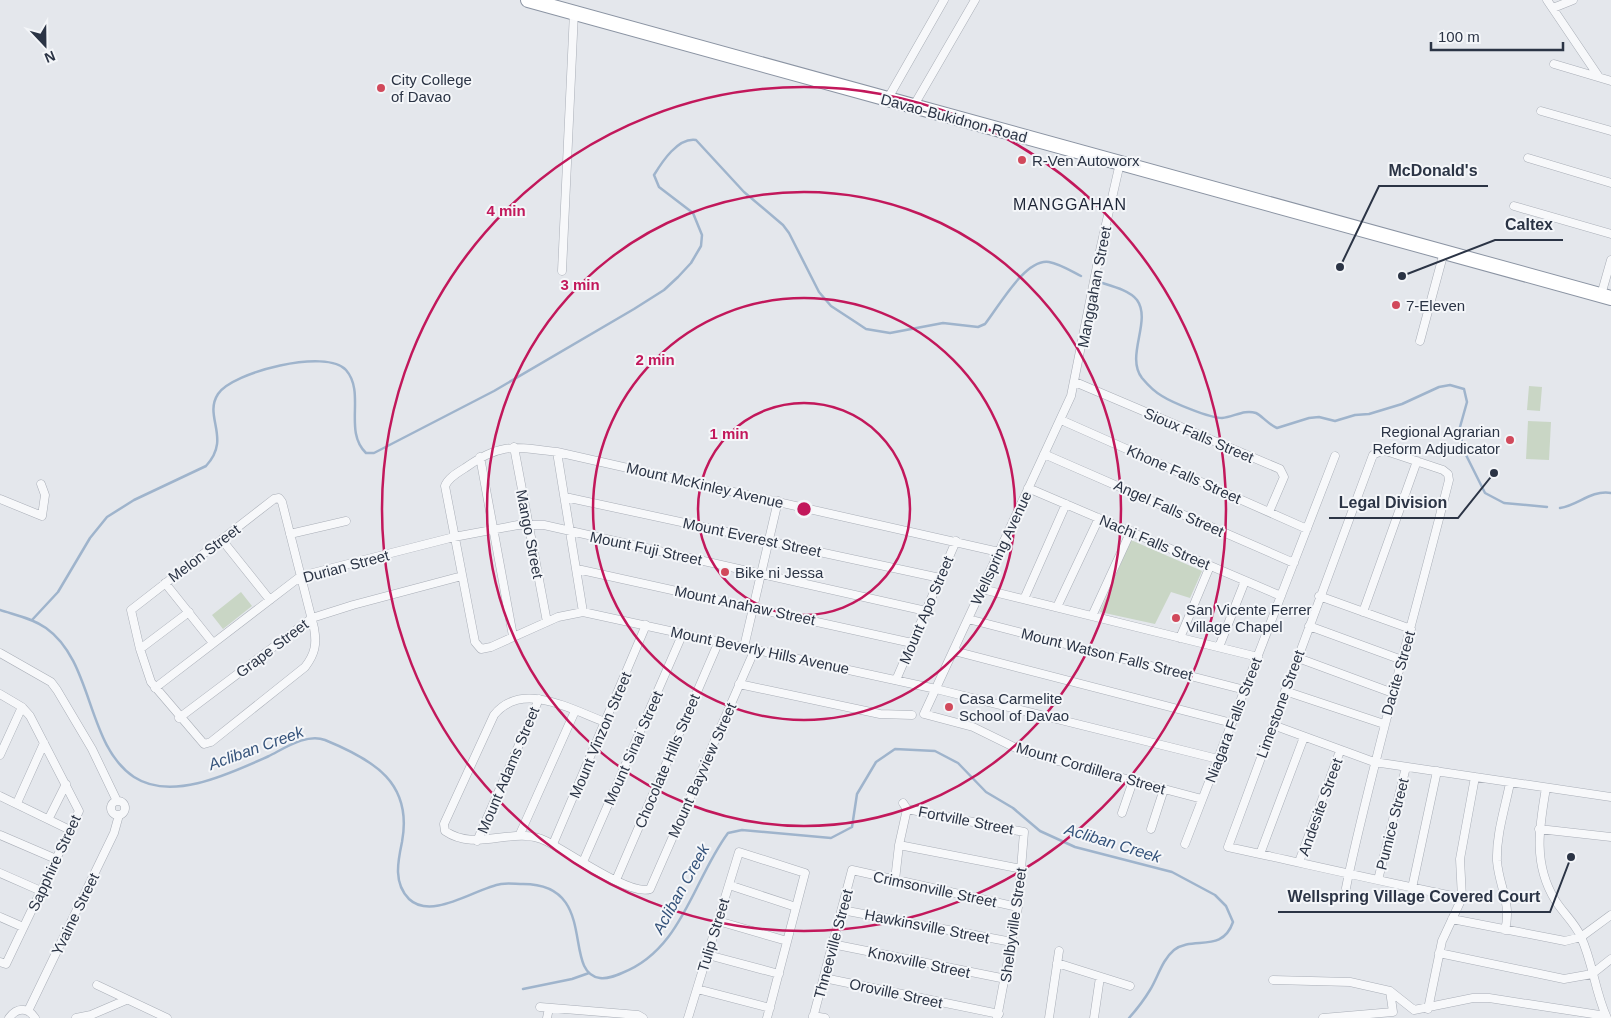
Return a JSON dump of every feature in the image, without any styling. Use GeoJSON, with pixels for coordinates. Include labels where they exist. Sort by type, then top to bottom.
{"type":"FeatureCollection","features":[{"type":"Feature","properties":{"kind":"highway","name":"Davao-Bukidnon Road"},"geometry":{"type":"LineString","coordinates":[[528,0],[887,100],[1608,296]]}},
{"type":"Feature","properties":{"kind":"street"},"geometry":{"type":"LineString","coordinates":[[887,100],[944,0]]}},
{"type":"Feature","properties":{"kind":"street"},"geometry":{"type":"LineString","coordinates":[[914,107],[975,0]]}},
{"type":"Feature","properties":{"kind":"street"},"geometry":{"type":"LineString","coordinates":[[1548,0],[1599,77]]}},
{"type":"Feature","properties":{"kind":"street"},"geometry":{"type":"LineString","coordinates":[[1553,8],[1573,0]]}},
{"type":"Feature","properties":{"kind":"street"},"geometry":{"type":"LineString","coordinates":[[562,271],[574,12]]}},
{"type":"Feature","properties":{"kind":"street"},"geometry":{"type":"LineString","coordinates":[[1554,64],[1611,81]]}},
{"type":"Feature","properties":{"kind":"street"},"geometry":{"type":"LineString","coordinates":[[1541,111],[1611,131]]}},
{"type":"Feature","properties":{"kind":"street"},"geometry":{"type":"LineString","coordinates":[[1528,158],[1611,183]]}},
{"type":"Feature","properties":{"kind":"street","name":"Manggahan Street"},"geometry":{"type":"LineString","coordinates":[[1075,382],[1101,246],[1120,163]]}},
{"type":"Feature","properties":{"kind":"street"},"geometry":{"type":"LineString","coordinates":[[1514,206],[1611,234]]}},
{"type":"Feature","properties":{"kind":"street"},"geometry":{"type":"LineString","coordinates":[[1420,341],[1444,252]]}},
{"type":"Feature","properties":{"kind":"street"},"geometry":{"type":"LineString","coordinates":[[1608,296],[1610,264]]}},
{"type":"Feature","properties":{"kind":"street","name":"Wellspring Avenue"},"geometry":{"type":"LineString","coordinates":[[924,714],[1061,420],[1075,382]]}},
{"type":"Feature","properties":{"kind":"street","name":"Sioux Falls Street"},"geometry":{"type":"LineString","coordinates":[[1075,382],[1280,469],[1284,477],[1270,512]]}},
{"type":"Feature","properties":{"kind":"street","name":"Khone Falls Street"},"geometry":{"type":"LineString","coordinates":[[1061,420],[1307,529]]}},
{"type":"Feature","properties":{"kind":"street"},"geometry":{"type":"LineString","coordinates":[[514,447],[501,448],[480,457],[446,483],[454,537],[475,642],[481,649],[485,649],[547,622],[583,612],[557,452]]}},
{"type":"Feature","properties":{"kind":"street","name":"Mount McKinley Avenue"},"geometry":{"type":"LineString","coordinates":[[514,447],[557,452],[1000,552]]}},
{"type":"Feature","properties":{"kind":"street","name":"Mango Street"},"geometry":{"type":"LineString","coordinates":[[514,447],[547,622]]}},
{"type":"Feature","properties":{"kind":"street","name":"Limestone Street"},"geometry":{"type":"LineString","coordinates":[[1260,854],[1228,847],[1319,596],[1373,455],[1377,451],[1383,450],[1417,461]]}},
{"type":"Feature","properties":{"kind":"street","name":"Angel Falls Street"},"geometry":{"type":"LineString","coordinates":[[1044,454],[1294,563]]}},
{"type":"Feature","properties":{"kind":"street","name":"Niagara Falls Street"},"geometry":{"type":"LineString","coordinates":[[1185,844],[1335,456]]}},
{"type":"Feature","properties":{"kind":"street"},"geometry":{"type":"LineString","coordinates":[[480,457],[513,636]]}},
{"type":"Feature","properties":{"kind":"street"},"geometry":{"type":"LineString","coordinates":[[1363,612],[1417,461]]}},
{"type":"Feature","properties":{"kind":"street","name":"Dacite Street"},"geometry":{"type":"LineString","coordinates":[[1346,888],[1374,762],[1411,630],[1449,480],[1448,474],[1444,470],[1417,461]]}},
{"type":"Feature","properties":{"kind":"street"},"geometry":{"type":"LineString","coordinates":[[0,499],[42,516],[45,495],[41,484]]}},
{"type":"Feature","properties":{"kind":"street","name":"Nachi Falls Street"},"geometry":{"type":"LineString","coordinates":[[1028,488],[1281,596]]}},
{"type":"Feature","properties":{"kind":"street","name":"Mount Everest Street"},"geometry":{"type":"LineString","coordinates":[[564,497],[940,578]]}},
{"type":"Feature","properties":{"kind":"street","name":"Melon Street"},"geometry":{"type":"LineString","coordinates":[[140,649],[131,610],[274,499],[279,498],[282,502],[290,534]]}},
{"type":"Feature","properties":{"kind":"street"},"geometry":{"type":"LineString","coordinates":[[744,647],[778,501]]}},
{"type":"Feature","properties":{"kind":"street"},"geometry":{"type":"LineString","coordinates":[[1024,599],[1066,504]]}},
{"type":"Feature","properties":{"kind":"street"},"geometry":{"type":"LineString","coordinates":[[1057,607],[1099,518]]}},
{"type":"Feature","properties":{"kind":"street"},"geometry":{"type":"LineString","coordinates":[[189,612],[140,649],[155,688],[179,718],[204,744],[211,742],[305,667],[316,646],[312,618],[290,534],[346,521]]}},
{"type":"Feature","properties":{"kind":"street","name":"Durian Street"},"geometry":{"type":"LineString","coordinates":[[155,688],[301,576],[454,537],[528,524],[570,531]]}},
{"type":"Feature","properties":{"kind":"street","name":"Mount Fuji Street"},"geometry":{"type":"LineString","coordinates":[[570,531],[926,611]]}},
{"type":"Feature","properties":{"kind":"street"},"geometry":{"type":"LineString","coordinates":[[1092,616],[1131,531]]}},
{"type":"Feature","properties":{"kind":"street"},"geometry":{"type":"LineString","coordinates":[[222,540],[270,600]]}},
{"type":"Feature","properties":{"kind":"street","name":"Mount Apo Street"},"geometry":{"type":"LineString","coordinates":[[896,680],[956,541]]}},
{"type":"Feature","properties":{"kind":"street"},"geometry":{"type":"LineString","coordinates":[[1180,638],[1210,566]]}},
{"type":"Feature","properties":{"kind":"street","name":"Mount Anahaw Street"},"geometry":{"type":"LineString","coordinates":[[576,569],[912,643]]}},
{"type":"Feature","properties":{"kind":"street","name":"Grape Street"},"geometry":{"type":"LineString","coordinates":[[179,718],[312,618],[462,576]]}},
{"type":"Feature","properties":{"kind":"street"},"geometry":{"type":"LineString","coordinates":[[1219,647],[1245,581]]}},
{"type":"Feature","properties":{"kind":"street"},"geometry":{"type":"LineString","coordinates":[[165,583],[213,643]]}},
{"type":"Feature","properties":{"kind":"street"},"geometry":{"type":"LineString","coordinates":[[982,589],[1258,657]]}},
{"type":"Feature","properties":{"kind":"street"},"geometry":{"type":"LineString","coordinates":[[1319,596],[1411,630]]}},
{"type":"Feature","properties":{"kind":"street","name":"Mount Beverly Hills Avenue"},"geometry":{"type":"LineString","coordinates":[[583,612],[936,689],[1218,759]]}},
{"type":"Feature","properties":{"kind":"street","name":"Mount Watson Falls Street"},"geometry":{"type":"LineString","coordinates":[[968,619],[1245,690]]}},
{"type":"Feature","properties":{"kind":"street","name":"Mount Vinzon Street"},"geometry":{"type":"LineString","coordinates":[[553,844],[646,625]]}},
{"type":"Feature","properties":{"kind":"street"},"geometry":{"type":"LineString","coordinates":[[1308,626],[1402,660]]}},
{"type":"Feature","properties":{"kind":"street","name":"Mount Sinai Street"},"geometry":{"type":"LineString","coordinates":[[582,862],[683,633]]}},
{"type":"Feature","properties":{"kind":"street","name":"Chocolate Hills Street"},"geometry":{"type":"LineString","coordinates":[[616,880],[718,641]]}},
{"type":"Feature","properties":{"kind":"street","name":"Mount Bayview Street"},"geometry":{"type":"LineString","coordinates":[[616,880],[647,890],[651,886],[755,649]]}},
{"type":"Feature","properties":{"kind":"street"},"geometry":{"type":"LineString","coordinates":[[954,651],[1232,723]]}},
{"type":"Feature","properties":{"kind":"street","name":"Yvaine Street"},"geometry":{"type":"LineString","coordinates":[[0,653],[46,679],[57,690],[92,749],[117,801],[110,808],[112,813],[119,815],[114,834],[28,1011]]}},
{"type":"Feature","properties":{"kind":"street"},"geometry":{"type":"LineString","coordinates":[[1298,658],[1393,693]]}},
{"type":"Feature","properties":{"kind":"street"},"geometry":{"type":"LineString","coordinates":[[740,684],[880,714],[912,715]]}},
{"type":"Feature","properties":{"kind":"street"},"geometry":{"type":"LineString","coordinates":[[1285,691],[1384,724]]}},
{"type":"Feature","properties":{"kind":"street","name":"Sapphire Street"},"geometry":{"type":"LineString","coordinates":[[0,694],[22,707],[30,716],[79,811],[24,927],[3,963]]}},
{"type":"Feature","properties":{"kind":"street"},"geometry":{"type":"LineString","coordinates":[[605,722],[539,699],[526,698],[512,701],[494,715],[444,829],[447,833],[460,838],[477,841],[520,834],[535,836],[553,844],[616,880]]}},
{"type":"Feature","properties":{"kind":"street","name":"Mount Adams Street"},"geometry":{"type":"LineString","coordinates":[[477,841],[539,699]]}},
{"type":"Feature","properties":{"kind":"street"},"geometry":{"type":"LineString","coordinates":[[0,755],[22,707]]}},
{"type":"Feature","properties":{"kind":"street"},"geometry":{"type":"LineString","coordinates":[[520,834],[575,711]]}},
{"type":"Feature","properties":{"kind":"street","name":"Mount Cordillera Street"},"geometry":{"type":"LineString","coordinates":[[924,714],[983,730],[1024,752],[1202,799]]}},
{"type":"Feature","properties":{"kind":"street"},"geometry":{"type":"LineString","coordinates":[[1273,724],[1304,738],[1374,762],[1611,797]]}},
{"type":"Feature","properties":{"kind":"street"},"geometry":{"type":"LineString","coordinates":[[1304,738],[1260,854],[1462,898]]}},
{"type":"Feature","properties":{"kind":"street"},"geometry":{"type":"LineString","coordinates":[[17,803],[44,743]]}},
{"type":"Feature","properties":{"kind":"street","name":"Andesite Street"},"geometry":{"type":"LineString","coordinates":[[1299,862],[1340,751]]}},
{"type":"Feature","properties":{"kind":"street","name":"Pumice Street"},"geometry":{"type":"LineString","coordinates":[[1378,880],[1406,767]]}},
{"type":"Feature","properties":{"kind":"street"},"geometry":{"type":"LineString","coordinates":[[1412,888],[1438,771]]}},
{"type":"Feature","properties":{"kind":"street"},"geometry":{"type":"LineString","coordinates":[[1428,1009],[1445,932],[1462,898],[1460,859],[1475,777]]}},
{"type":"Feature","properties":{"kind":"street"},"geometry":{"type":"LineString","coordinates":[[1122,813],[1133,781]]}},
{"type":"Feature","properties":{"kind":"street"},"geometry":{"type":"LineString","coordinates":[[1505,930],[1509,908],[1499,870],[1497,849],[1510,783]]}},
{"type":"Feature","properties":{"kind":"street"},"geometry":{"type":"LineString","coordinates":[[49,818],[66,784]]}},
{"type":"Feature","properties":{"kind":"street"},"geometry":{"type":"LineString","coordinates":[[1272,980],[1350,982],[1390,991],[1414,1010],[1428,1009],[1473,998],[1490,998],[1606,1017],[1581,937],[1556,901],[1543,875],[1540,862],[1539,829],[1546,788]]}},
{"type":"Feature","properties":{"kind":"street"},"geometry":{"type":"LineString","coordinates":[[1151,829],[1164,789]]}},
{"type":"Feature","properties":{"kind":"street"},"geometry":{"type":"LineString","coordinates":[[0,796],[49,818],[70,830]]}},
{"type":"Feature","properties":{"kind":"street","name":"Fortville Street"},"geometry":{"type":"LineString","coordinates":[[899,844],[905,806],[1024,832]]}},
{"type":"Feature","properties":{"kind":"street"},"geometry":{"type":"LineString","coordinates":[[1539,829],[1611,837]]}},
{"type":"Feature","properties":{"kind":"street","name":"Shelbyville Street"},"geometry":{"type":"LineString","coordinates":[[998,1016],[1018,907],[1024,832]]}},
{"type":"Feature","properties":{"kind":"street"},"geometry":{"type":"LineString","coordinates":[[0,835],[56,859]]}},
{"type":"Feature","properties":{"kind":"street"},"geometry":{"type":"LineString","coordinates":[[895,880],[899,844],[1022,869]]}},
{"type":"Feature","properties":{"kind":"street","name":"Tulip Street"},"geometry":{"type":"LineString","coordinates":[[688,1018],[739,852],[805,873],[796,907]]}},
{"type":"Feature","properties":{"kind":"street","name":"Crimsonville Street"},"geometry":{"type":"LineString","coordinates":[[852,870],[1018,907]]}},
{"type":"Feature","properties":{"kind":"street","name":"Thneeville Street"},"geometry":{"type":"LineString","coordinates":[[813,1017],[852,870]]}},
{"type":"Feature","properties":{"kind":"street"},"geometry":{"type":"LineString","coordinates":[[0,873],[41,891]]}},
{"type":"Feature","properties":{"kind":"street"},"geometry":{"type":"LineString","coordinates":[[729,885],[796,907],[767,1018]]}},
{"type":"Feature","properties":{"kind":"street","name":"Hawkinsville Street"},"geometry":{"type":"LineString","coordinates":[[842,910],[1012,942]]}},
{"type":"Feature","properties":{"kind":"street"},"geometry":{"type":"LineString","coordinates":[[1452,919],[1557,941],[1581,937],[1611,914]]}},
{"type":"Feature","properties":{"kind":"street"},"geometry":{"type":"LineString","coordinates":[[0,917],[24,927]]}},
{"type":"Feature","properties":{"kind":"street"},"geometry":{"type":"LineString","coordinates":[[718,921],[787,941]]}},
{"type":"Feature","properties":{"kind":"street","name":"Knoxville Street"},"geometry":{"type":"LineString","coordinates":[[832,944],[1006,979]]}},
{"type":"Feature","properties":{"kind":"street"},"geometry":{"type":"LineString","coordinates":[[1049,1018],[1059,951]]}},
{"type":"Feature","properties":{"kind":"street"},"geometry":{"type":"LineString","coordinates":[[1439,953],[1558,978],[1578,978],[1592,974],[1611,959]]}},
{"type":"Feature","properties":{"kind":"street"},"geometry":{"type":"LineString","coordinates":[[708,955],[779,974]]}},
{"type":"Feature","properties":{"kind":"street"},"geometry":{"type":"LineString","coordinates":[[1057,963],[1130,986]]}},
{"type":"Feature","properties":{"kind":"street"},"geometry":{"type":"LineString","coordinates":[[1094,1018],[1100,977]]}},
{"type":"Feature","properties":{"kind":"street","name":"Oroville Street"},"geometry":{"type":"LineString","coordinates":[[824,978],[998,1016]]}},
{"type":"Feature","properties":{"kind":"street"},"geometry":{"type":"LineString","coordinates":[[97,985],[167,1018]]}},
{"type":"Feature","properties":{"kind":"street"},"geometry":{"type":"LineString","coordinates":[[697,989],[770,1008]]}},
{"type":"Feature","properties":{"kind":"street"},"geometry":{"type":"LineString","coordinates":[[1323,1018],[1392,1012],[1390,991]]}},
{"type":"Feature","properties":{"kind":"street"},"geometry":{"type":"LineString","coordinates":[[76,1018],[89,1017],[126,1000]]}},
{"type":"Feature","properties":{"kind":"street"},"geometry":{"type":"LineString","coordinates":[[547,1018],[545,1007],[638,1015],[642,1018]]}},
{"type":"Feature","properties":{"kind":"street"},"geometry":{"type":"LineString","coordinates":[[9,1018],[16,1011],[28,1011],[35,1018]]}},
{"type":"Feature","properties":{"kind":"street"},"geometry":{"type":"LineString","coordinates":[[813,1017],[825,1018]]}},
{"type":"Feature","properties":{"kind":"green space"},"geometry":{"type":"Polygon","coordinates":[[[1529,386],[1542,387],[1540,411],[1527,410],[1529,386]]]}},
{"type":"Feature","properties":{"kind":"green space"},"geometry":{"type":"Polygon","coordinates":[[[1528,421],[1551,422],[1549,460],[1526,459],[1528,421]]]}},
{"type":"Feature","properties":{"kind":"green space"},"geometry":{"type":"Polygon","coordinates":[[[1131,540],[1202,571],[1190,598],[1171,592],[1155,624],[1100,612],[1131,540]]]}},
{"type":"Feature","properties":{"kind":"green space"},"geometry":{"type":"Polygon","coordinates":[[[241,592],[252,606],[223,629],[212,615],[241,592]]]}},
{"type":"Feature","properties":{"kind":"waterway"},"geometry":{"type":"LineString","coordinates":[[32,620],[58,592],[90,538],[107,517],[134,500],[206,466],[217,446],[213,411],[214,403],[218,394],[241,378],[260,371],[301,362],[320,361],[336,364],[346,370],[352,379],[356,434],[359,444],[366,453],[374,453],[494,391],[664,290],[691,263],[701,246],[702,235],[693,213],[659,187],[654,175],[671,152],[677,146],[689,140],[696,140],[744,192],[783,225],[819,292],[831,306],[866,329],[890,333],[943,323],[978,327],[985,324],[1022,276],[1040,263],[1053,263],[1081,276]]}},
{"type":"Feature","properties":{"kind":"waterway"},"geometry":{"type":"LineString","coordinates":[[1099,282],[1125,291],[1137,300],[1141,308],[1142,318],[1136,359],[1138,369],[1142,378],[1167,399],[1209,416],[1222,418],[1247,412],[1256,413],[1277,428],[1309,418],[1319,417],[1335,421],[1355,415],[1369,414],[1402,404],[1439,387],[1450,385],[1464,389],[1467,402],[1460,427],[1461,439],[1466,455],[1485,493],[1504,503],[1547,507]]}},
{"type":"Feature","properties":{"kind":"waterway"},"geometry":{"type":"LineString","coordinates":[[1560,508],[1597,494],[1611,493]]}},
{"type":"Feature","properties":{"kind":"waterway","name":"Acliban Creek"},"geometry":{"type":"LineString","coordinates":[[0,610],[29,619],[41,625],[62,643],[73,661],[107,745],[118,763],[134,777],[149,784],[166,787],[183,786],[220,777],[304,740],[311,738],[325,740],[359,756],[374,766],[386,776],[395,789],[402,804],[404,821],[398,872],[401,886],[409,899],[419,905],[430,906],[442,905],[501,884],[523,884],[547,888],[562,898],[571,912],[582,961],[589,973],[600,978],[609,978],[622,973],[642,962],[659,948],[673,931],[728,833],[742,830],[831,838],[852,827],[857,794],[876,762],[895,749],[935,751],[958,763],[986,792],[1013,808],[1040,831],[1075,847],[1172,872],[1215,895],[1226,906],[1233,922],[1228,932],[1222,938],[1215,941],[1190,944],[1174,950],[1163,964],[1153,985],[1138,1008],[1129,1018]]}},
{"type":"Feature","properties":{"kind":"waterway"},"geometry":{"type":"LineString","coordinates":[[523,989],[572,979],[589,973]]}},
{"type":"Feature","properties":{"kind":"place","name":"City College of Davao"},"geometry":{"type":"Point","coordinates":[381,88]}},
{"type":"Feature","properties":{"kind":"place","name":"R-Ven Autoworx"},"geometry":{"type":"Point","coordinates":[1022,160]}},
{"type":"Feature","properties":{"kind":"place","name":"McDonald's"},"geometry":{"type":"Point","coordinates":[1340,267]}},
{"type":"Feature","properties":{"kind":"place","name":"Caltex"},"geometry":{"type":"Point","coordinates":[1402,276]}},
{"type":"Feature","properties":{"kind":"place","name":"7-Eleven"},"geometry":{"type":"Point","coordinates":[1396,305]}},
{"type":"Feature","properties":{"kind":"place","name":"Regional Agrarian Reform Adjudicator"},"geometry":{"type":"Point","coordinates":[1510,440]}},
{"type":"Feature","properties":{"kind":"place","name":"Legal Division"},"geometry":{"type":"Point","coordinates":[1494,473]}},
{"type":"Feature","properties":{"kind":"place","name":"Bike ni Jessa"},"geometry":{"type":"Point","coordinates":[725,572]}},
{"type":"Feature","properties":{"kind":"place","name":"San Vicente Ferrer Village Chapel"},"geometry":{"type":"Point","coordinates":[1176,618]}},
{"type":"Feature","properties":{"kind":"place","name":"Casa Carmelite School of Davao"},"geometry":{"type":"Point","coordinates":[949,707]}},
{"type":"Feature","properties":{"kind":"place","name":"Wellspring Village Covered Court"},"geometry":{"type":"Point","coordinates":[1571,857]}},
{"type":"Feature","properties":{"kind":"district","name":"MANGGAHAN"},"geometry":{"type":"Point","coordinates":[1070,204]}}]}
